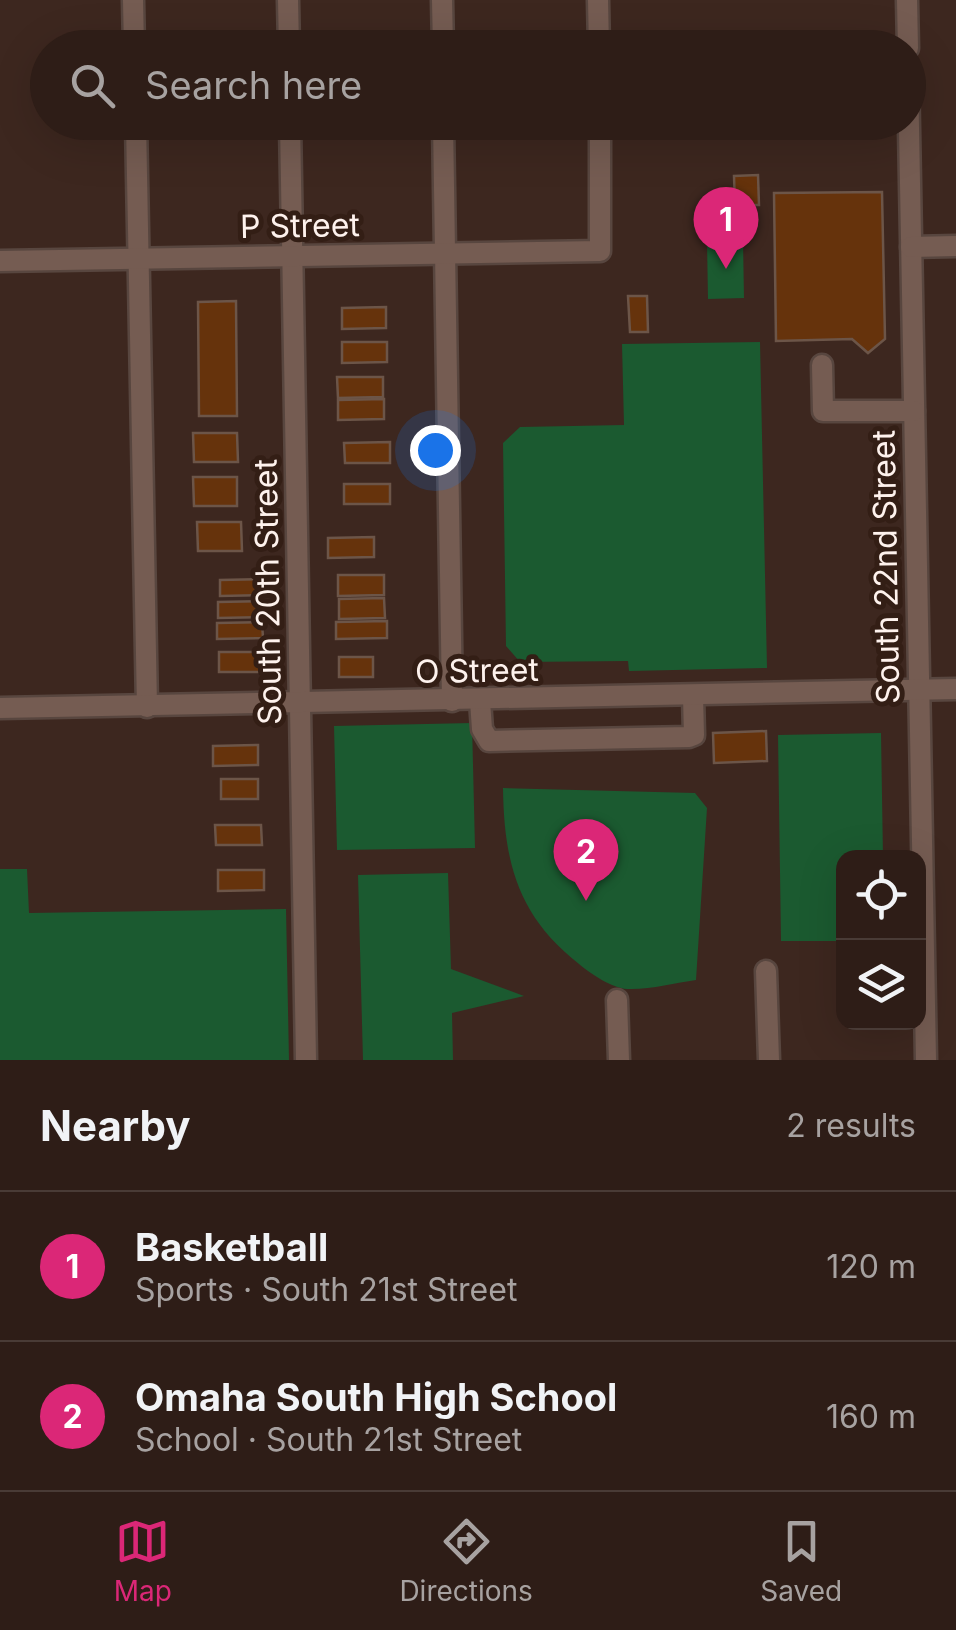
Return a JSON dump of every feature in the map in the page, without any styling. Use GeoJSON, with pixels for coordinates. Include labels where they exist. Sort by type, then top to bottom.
{"type":"FeatureCollection","features":[{"type":"Feature","properties":{"kind":"street"},"geometry":{"type":"LineString","coordinates":[[133,0],[134,30]]}},
{"type":"Feature","properties":{"kind":"street"},"geometry":{"type":"LineString","coordinates":[[288,0],[289,30]]}},
{"type":"Feature","properties":{"kind":"street"},"geometry":{"type":"LineString","coordinates":[[442,0],[443,30]]}},
{"type":"Feature","properties":{"kind":"street"},"geometry":{"type":"LineString","coordinates":[[598,0],[599,30]]}},
{"type":"Feature","properties":{"kind":"street"},"geometry":{"type":"LineString","coordinates":[[907,0],[908,30]]}},
{"type":"Feature","properties":{"kind":"street"},"geometry":{"type":"LineString","coordinates":[[136,140],[147,706]]}},
{"type":"Feature","properties":{"kind":"street","name":"South 20th Street"},"geometry":{"type":"LineString","coordinates":[[290,140],[306,1060]]}},
{"type":"Feature","properties":{"kind":"street"},"geometry":{"type":"LineString","coordinates":[[443,140],[452,701]]}},
{"type":"Feature","properties":{"kind":"street","name":"P Street"},"geometry":{"type":"LineString","coordinates":[[0,261],[600,251],[600,140]]}},
{"type":"Feature","properties":{"kind":"street","name":"South 22nd Street"},"geometry":{"type":"LineString","coordinates":[[909,140],[926,1060]]}},
{"type":"Feature","properties":{"kind":"street"},"geometry":{"type":"LineString","coordinates":[[911,246],[956,246]]}},
{"type":"Feature","properties":{"kind":"street"},"geometry":{"type":"LineString","coordinates":[[822,365],[824,411],[914,411]]}},
{"type":"Feature","properties":{"kind":"street","name":"O Street"},"geometry":{"type":"LineString","coordinates":[[0,708],[956,689]]}},
{"type":"Feature","properties":{"kind":"street"},"geometry":{"type":"LineString","coordinates":[[480,701],[482,729],[489,741],[689,737],[694,735],[693,696]]}},
{"type":"Feature","properties":{"kind":"street"},"geometry":{"type":"LineString","coordinates":[[766,972],[769,1060]]}},
{"type":"Feature","properties":{"kind":"street"},"geometry":{"type":"LineString","coordinates":[[618,1000],[619,1060]]}},
{"type":"Feature","properties":{"kind":"green space"},"geometry":{"type":"Polygon","coordinates":[[[743,240],[744,298],[708,299],[707,241],[743,240]]]}},
{"type":"Feature","properties":{"kind":"green space"},"geometry":{"type":"Polygon","coordinates":[[[760,342],[767,668],[629,671],[628,661],[520,662],[506,646],[503,443],[520,427],[624,425],[622,344],[760,342]]]}},
{"type":"Feature","properties":{"kind":"green space"},"geometry":{"type":"Polygon","coordinates":[[[472,723],[475,848],[337,850],[334,726],[472,723]]]}},
{"type":"Feature","properties":{"kind":"green space"},"geometry":{"type":"Polygon","coordinates":[[[881,733],[883,850],[836,850],[836,941],[781,941],[778,735],[881,733]]]}},
{"type":"Feature","properties":{"kind":"green space"},"geometry":{"type":"Polygon","coordinates":[[[503,788],[695,793],[707,808],[696,980],[621,988],[589,972],[558,946],[528,907],[518,886],[507,840],[503,788]]]}},
{"type":"Feature","properties":{"kind":"green space"},"geometry":{"type":"Polygon","coordinates":[[[0,869],[27,869],[29,913],[286,909],[289,1060],[0,1060],[0,869]]]}},
{"type":"Feature","properties":{"kind":"green space"},"geometry":{"type":"Polygon","coordinates":[[[448,873],[451,969],[524,996],[452,1013],[453,1060],[363,1060],[358,875],[448,873]]]}},
{"type":"Feature","properties":{"kind":"building"},"geometry":{"type":"Polygon","coordinates":[[[758,175],[759,205],[735,205],[734,176],[758,175]]]}},
{"type":"Feature","properties":{"kind":"building"},"geometry":{"type":"Polygon","coordinates":[[[882,192],[885,339],[868,353],[852,339],[776,341],[774,193],[882,192]]]}},
{"type":"Feature","properties":{"kind":"building"},"geometry":{"type":"Polygon","coordinates":[[[628,296],[647,296],[648,332],[630,332],[628,296]]]}},
{"type":"Feature","properties":{"kind":"building"},"geometry":{"type":"Polygon","coordinates":[[[236,301],[237,416],[199,416],[198,302],[236,301]]]}},
{"type":"Feature","properties":{"kind":"building"},"geometry":{"type":"Polygon","coordinates":[[[386,307],[386,328],[342,329],[342,308],[386,307]]]}},
{"type":"Feature","properties":{"kind":"building"},"geometry":{"type":"Polygon","coordinates":[[[342,342],[387,342],[387,362],[342,363],[342,342]]]}},
{"type":"Feature","properties":{"kind":"building"},"geometry":{"type":"Polygon","coordinates":[[[337,377],[383,377],[383,397],[338,398],[337,377]]]}},
{"type":"Feature","properties":{"kind":"building"},"geometry":{"type":"Polygon","coordinates":[[[384,399],[384,419],[338,420],[338,400],[384,399]]]}},
{"type":"Feature","properties":{"kind":"building"},"geometry":{"type":"Polygon","coordinates":[[[193,433],[237,433],[238,462],[194,462],[193,433]]]}},
{"type":"Feature","properties":{"kind":"building"},"geometry":{"type":"Polygon","coordinates":[[[390,442],[390,463],[345,463],[344,443],[390,442]]]}},
{"type":"Feature","properties":{"kind":"building"},"geometry":{"type":"Polygon","coordinates":[[[193,477],[237,477],[237,506],[194,506],[193,477]]]}},
{"type":"Feature","properties":{"kind":"building"},"geometry":{"type":"Polygon","coordinates":[[[344,484],[390,484],[390,504],[344,504],[344,484]]]}},
{"type":"Feature","properties":{"kind":"building"},"geometry":{"type":"Polygon","coordinates":[[[197,522],[241,522],[242,551],[198,551],[197,522]]]}},
{"type":"Feature","properties":{"kind":"building"},"geometry":{"type":"Polygon","coordinates":[[[374,537],[374,557],[328,558],[328,538],[374,537]]]}},
{"type":"Feature","properties":{"kind":"building"},"geometry":{"type":"Polygon","coordinates":[[[338,575],[384,575],[384,595],[338,596],[338,575]]]}},
{"type":"Feature","properties":{"kind":"building"},"geometry":{"type":"Polygon","coordinates":[[[265,579],[265,595],[220,596],[220,580],[265,579]]]}},
{"type":"Feature","properties":{"kind":"building"},"geometry":{"type":"Polygon","coordinates":[[[384,598],[385,618],[339,619],[339,599],[384,598]]]}},
{"type":"Feature","properties":{"kind":"building"},"geometry":{"type":"Polygon","coordinates":[[[263,601],[263,617],[218,618],[218,602],[263,601]]]}},
{"type":"Feature","properties":{"kind":"building"},"geometry":{"type":"Polygon","coordinates":[[[387,621],[387,638],[336,639],[336,622],[387,621]]]}},
{"type":"Feature","properties":{"kind":"building"},"geometry":{"type":"Polygon","coordinates":[[[262,622],[263,638],[217,639],[217,623],[262,622]]]}},
{"type":"Feature","properties":{"kind":"building"},"geometry":{"type":"Polygon","coordinates":[[[219,652],[265,652],[265,672],[219,672],[219,652]]]}},
{"type":"Feature","properties":{"kind":"building"},"geometry":{"type":"Polygon","coordinates":[[[339,657],[373,657],[373,677],[339,677],[339,657]]]}},
{"type":"Feature","properties":{"kind":"building"},"geometry":{"type":"Polygon","coordinates":[[[766,731],[767,761],[714,763],[713,733],[766,731]]]}},
{"type":"Feature","properties":{"kind":"building"},"geometry":{"type":"Polygon","coordinates":[[[258,745],[258,765],[213,766],[213,746],[258,745]]]}},
{"type":"Feature","properties":{"kind":"building"},"geometry":{"type":"Polygon","coordinates":[[[221,779],[258,779],[258,799],[221,799],[221,779]]]}},
{"type":"Feature","properties":{"kind":"building"},"geometry":{"type":"Polygon","coordinates":[[[215,825],[261,825],[262,845],[216,845],[215,825]]]}},
{"type":"Feature","properties":{"kind":"building"},"geometry":{"type":"Polygon","coordinates":[[[218,870],[264,870],[264,890],[218,891],[218,870]]]}},
{"type":"Feature","properties":{"kind":"place","name":"Basketball"},"geometry":{"type":"Point","coordinates":[726,269]}},
{"type":"Feature","properties":{"kind":"place","name":"Omaha South High School"},"geometry":{"type":"Point","coordinates":[586,901]}}]}
